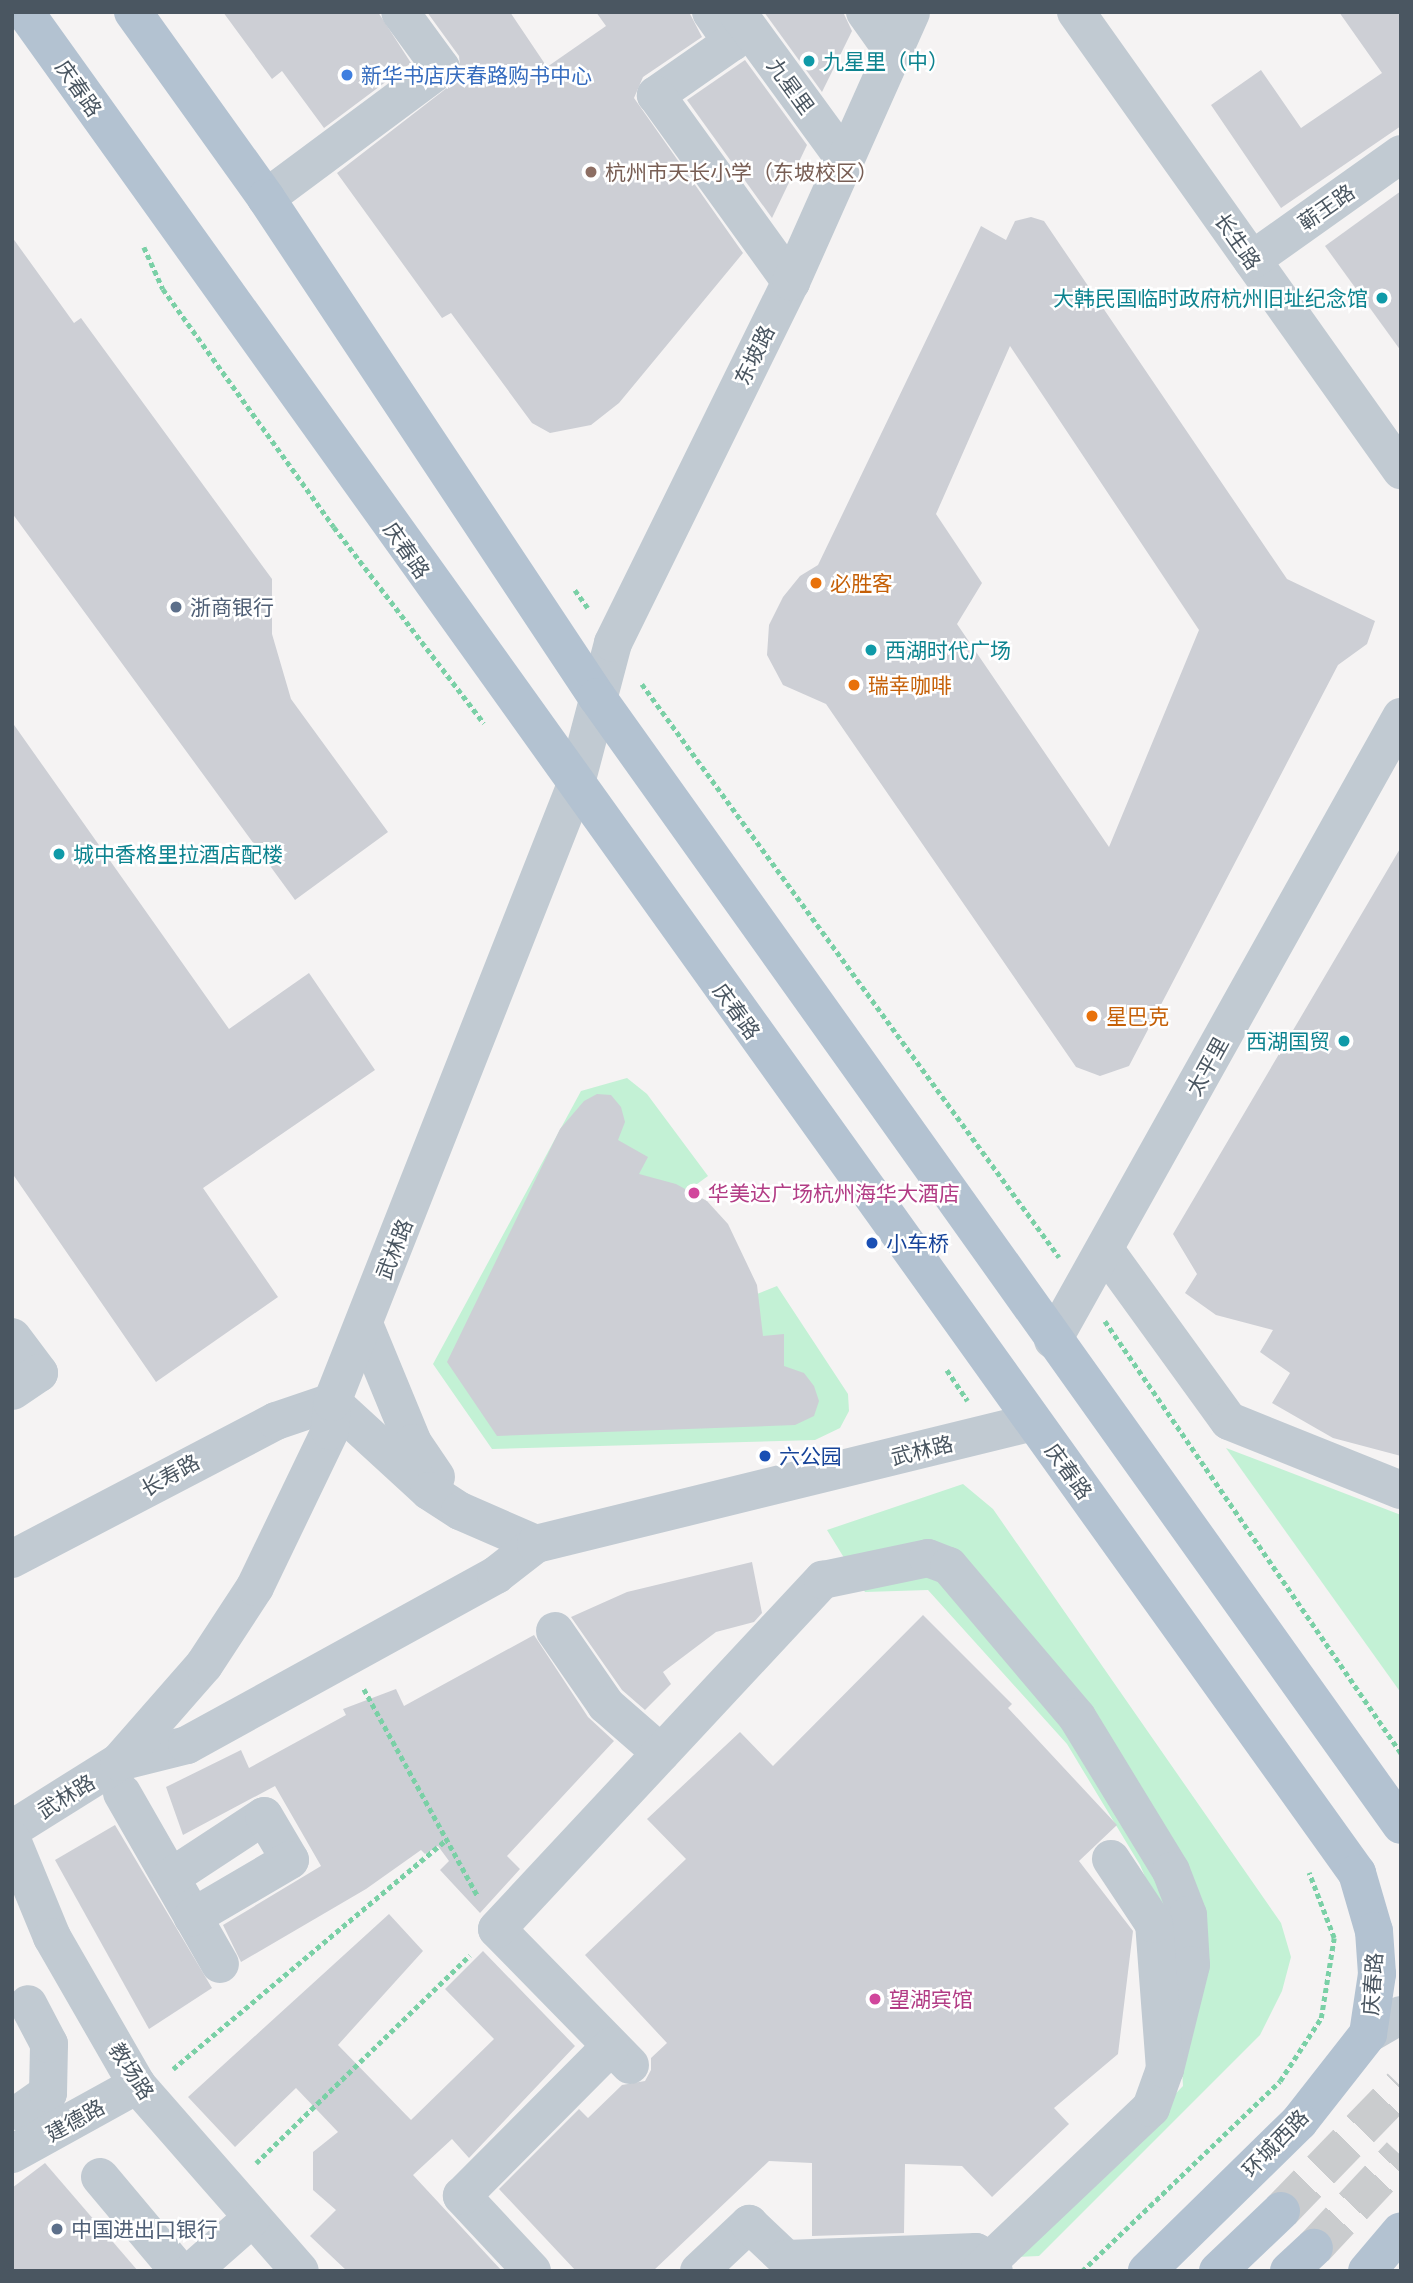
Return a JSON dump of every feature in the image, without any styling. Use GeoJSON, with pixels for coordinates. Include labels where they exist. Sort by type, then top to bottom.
{"type":"FeatureCollection","features":[{"type":"Feature","properties":{"kind":"main road","name":"庆春路"},"geometry":{"type":"LineString","coordinates":[[25,12],[575,787],[1357,1873],[1374,1931],[1377,1975],[1368,2034]]}},
{"type":"Feature","properties":{"kind":"main road"},"geometry":{"type":"LineString","coordinates":[[133,12],[266,198],[597,697],[1401,1825]]}},
{"type":"Feature","properties":{"kind":"main road","name":"环城西路"},"geometry":{"type":"LineString","coordinates":[[1147,2271],[1299,2122],[1368,2034]]}},
{"type":"Feature","properties":{"kind":"main road"},"geometry":{"type":"LineString","coordinates":[[1218,2271],[1282,2211]]}},
{"type":"Feature","properties":{"kind":"main road"},"geometry":{"type":"LineString","coordinates":[[1367,2271],[1401,2231]]}},
{"type":"Feature","properties":{"kind":"street"},"geometry":{"type":"LineString","coordinates":[[266,198],[441,68],[400,12]]}},
{"type":"Feature","properties":{"kind":"street"},"geometry":{"type":"LineString","coordinates":[[710,12],[732,42],[656,95],[790,282]]}},
{"type":"Feature","properties":{"kind":"street","name":"九星里"},"geometry":{"type":"LineString","coordinates":[[737,12],[844,159]]}},
{"type":"Feature","properties":{"kind":"street"},"geometry":{"type":"LineString","coordinates":[[865,12],[892,50]]}},
{"type":"Feature","properties":{"kind":"street","name":"东坡路"},"geometry":{"type":"LineString","coordinates":[[597,697],[613,643],[790,282],[911,12]]}},
{"type":"Feature","properties":{"kind":"street","name":"长生路"},"geometry":{"type":"LineString","coordinates":[[1076,12],[1401,470]]}},
{"type":"Feature","properties":{"kind":"street","name":"蕲王路"},"geometry":{"type":"LineString","coordinates":[[1252,260],[1401,154]]}},
{"type":"Feature","properties":{"kind":"street","name":"武林路"},"geometry":{"type":"LineString","coordinates":[[121,1778],[204,1665],[255,1587],[330,1431],[332,1402],[575,787],[597,697]]}},
{"type":"Feature","properties":{"kind":"street","name":"太平里"},"geometry":{"type":"LineString","coordinates":[[1053,1340],[1401,717]]}},
{"type":"Feature","properties":{"kind":"street"},"geometry":{"type":"LineString","coordinates":[[1105,1250],[1229,1421],[1401,1490]]}},
{"type":"Feature","properties":{"kind":"street"},"geometry":{"type":"LineString","coordinates":[[364,1324],[413,1443],[460,1511]]}},
{"type":"Feature","properties":{"kind":"street"},"geometry":{"type":"LineString","coordinates":[[12,1337],[39,1373],[12,1391]]}},
{"type":"Feature","properties":{"kind":"street"},"geometry":{"type":"LineString","coordinates":[[332,1402],[429,1492],[460,1511],[536,1544]]}},
{"type":"Feature","properties":{"kind":"street","name":"长寿路"},"geometry":{"type":"LineString","coordinates":[[12,1559],[276,1420],[332,1402]]}},
{"type":"Feature","properties":{"kind":"street","name":"武林路"},"geometry":{"type":"LineString","coordinates":[[12,1829],[187,1745],[347,1658],[496,1575],[536,1544],[1033,1422]]}},
{"type":"Feature","properties":{"kind":"street"},"geometry":{"type":"LineString","coordinates":[[532,2271],[461,2196],[620,2055],[497,1929],[823,1580],[928,1558],[949,1566],[1077,1717],[1171,1871],[1188,1915],[1191,1965],[1165,2069],[1151,2109],[987,2269],[976,2252],[791,2265],[749,2224],[699,2271]]}},
{"type":"Feature","properties":{"kind":"street"},"geometry":{"type":"LineString","coordinates":[[555,1631],[606,1705],[661,1753]]}},
{"type":"Feature","properties":{"kind":"street"},"geometry":{"type":"LineString","coordinates":[[121,1778],[171,1877],[220,1964]]}},
{"type":"Feature","properties":{"kind":"street"},"geometry":{"type":"LineString","coordinates":[[171,1877],[264,1816],[289,1860],[193,1917]]}},
{"type":"Feature","properties":{"kind":"street","name":"教场路"},"geometry":{"type":"LineString","coordinates":[[12,1840],[52,1937],[137,2085],[239,2205],[300,2271]]}},
{"type":"Feature","properties":{"kind":"street"},"geometry":{"type":"LineString","coordinates":[[1111,1859],[1154,1924],[1165,2069]]}},
{"type":"Feature","properties":{"kind":"street"},"geometry":{"type":"LineString","coordinates":[[21,2112],[48,2093],[49,2044],[33,2012],[84,1993]]}},
{"type":"Feature","properties":{"kind":"street","name":"环城西路"},"geometry":{"type":"LineString","coordinates":[[1368,2034],[1401,2015]]}},
{"type":"Feature","properties":{"kind":"street","name":"建德路"},"geometry":{"type":"LineString","coordinates":[[12,2154],[137,2085]]}},
{"type":"Feature","properties":{"kind":"street"},"geometry":{"type":"LineString","coordinates":[[100,2177],[179,2271]]}},
{"type":"Feature","properties":{"kind":"street"},"geometry":{"type":"LineString","coordinates":[[192,2271],[239,2205]]}},
{"type":"Feature","properties":{"kind":"street"},"geometry":{"type":"LineString","coordinates":[[1381,2271],[1401,2253]]}},
{"type":"Feature","properties":{"kind":"path"},"geometry":{"type":"LineString","coordinates":[[142,242],[163,289],[334,527],[485,725]]}},
{"type":"Feature","properties":{"kind":"path"},"geometry":{"type":"LineString","coordinates":[[573,587],[1083,1289],[1401,1753]]}},
{"type":"Feature","properties":{"kind":"path"},"geometry":{"type":"LineString","coordinates":[[939,1359],[991,1433]]}},
{"type":"Feature","properties":{"kind":"path"},"geometry":{"type":"LineString","coordinates":[[239,2205],[497,1929],[445,1841],[347,1658]]}},
{"type":"Feature","properties":{"kind":"path"},"geometry":{"type":"LineString","coordinates":[[137,2085],[179,2066],[445,1841]]}},
{"type":"Feature","properties":{"kind":"path"},"geometry":{"type":"LineString","coordinates":[[1082,2271],[1280,2081],[1321,2018],[1334,1938],[1301,1862]]}},
{"type":"Feature","properties":{"kind":"green space"},"geometry":{"type":"Polygon","coordinates":[[[627,1078],[647,1094],[708,1176],[671,1203],[739,1301],[777,1286],[848,1394],[849,1411],[840,1428],[815,1440],[492,1449],[433,1364],[581,1091],[627,1078]]]}},
{"type":"Feature","properties":{"kind":"green space"},"geometry":{"type":"Polygon","coordinates":[[[1226,1448],[1401,1515],[1401,1693],[1226,1448]]]}},
{"type":"Feature","properties":{"kind":"green space"},"geometry":{"type":"Polygon","coordinates":[[[963,1484],[993,1509],[1281,1923],[1291,1957],[1282,1991],[1260,2035],[1039,2256],[1016,2257],[1183,2086],[1174,1944],[1140,1865],[1067,1744],[928,1590],[865,1592],[827,1530],[963,1484]]]}},
{"type":"Feature","properties":{"kind":"building","name":"新华书店庆春路购书中心"},"geometry":{"type":"Polygon","coordinates":[[[223,12],[378,12],[411,63],[324,128],[282,71],[272,79],[223,12]]]}},
{"type":"Feature","properties":{"kind":"building","name":"杭州市天长小学（东坡校区）"},"geometry":{"type":"Polygon","coordinates":[[[427,12],[510,12],[547,67],[606,26],[596,12],[689,12],[702,37],[643,77],[634,98],[743,253],[619,403],[591,425],[550,433],[532,423],[451,313],[442,318],[337,173],[461,77],[459,56],[427,12]]]}},
{"type":"Feature","properties":{"kind":"building","name":"九星里（中）"},"geometry":{"type":"Polygon","coordinates":[[[764,12],[843,12],[852,31],[822,92],[764,12]]]}},
{"type":"Feature","properties":{"kind":"building"},"geometry":{"type":"Polygon","coordinates":[[[1339,12],[1401,12],[1401,126],[1281,208],[1211,105],[1261,70],[1301,128],[1382,73],[1339,12]]]}},
{"type":"Feature","properties":{"kind":"building"},"geometry":{"type":"Polygon","coordinates":[[[745,60],[807,145],[772,218],[687,100],[745,60]]]}},
{"type":"Feature","properties":{"kind":"building","name":"大韩民国临时政府杭州旧址纪念馆"},"geometry":{"type":"Polygon","coordinates":[[[1401,191],[1401,351],[1325,246],[1401,191]]]}},
{"type":"Feature","properties":{"kind":"building","name":"西湖时代广场"},"geometry":{"type":"Polygon","coordinates":[[[1031,217],[1044,221],[1287,579],[1375,621],[1367,644],[1338,665],[1129,1066],[1100,1076],[1076,1067],[826,704],[783,685],[767,655],[769,625],[783,597],[800,576],[818,565],[981,226],[1006,240],[1015,221],[1031,217]],[[1010,346],[936,514],[982,583],[957,624],[1109,847],[1199,630],[1010,346]]]}},
{"type":"Feature","properties":{"kind":"building","name":"浙商银行"},"geometry":{"type":"Polygon","coordinates":[[[12,237],[74,323],[81,318],[272,579],[272,634],[291,699],[388,832],[295,900],[12,513],[12,237]]]}},
{"type":"Feature","properties":{"kind":"building"},"geometry":{"type":"Polygon","coordinates":[[[12,722],[229,1029],[309,973],[375,1070],[203,1188],[278,1297],[156,1382],[12,1173],[12,722]]]}},
{"type":"Feature","properties":{"kind":"building","name":"西湖国贸"},"geometry":{"type":"Polygon","coordinates":[[[1401,847],[1401,1456],[1333,1438],[1272,1403],[1290,1373],[1260,1352],[1273,1330],[1216,1315],[1185,1293],[1197,1274],[1173,1234],[1401,847]]]}},
{"type":"Feature","properties":{"kind":"building"},"geometry":{"type":"Polygon","coordinates":[[[597,1094],[611,1095],[621,1107],[625,1122],[618,1140],[648,1157],[639,1174],[676,1184],[707,1201],[728,1224],[757,1285],[763,1336],[784,1334],[784,1366],[804,1373],[814,1386],[819,1401],[814,1416],[795,1425],[497,1436],[447,1362],[560,1129],[584,1101],[597,1094]]]}},
{"type":"Feature","properties":{"kind":"building"},"geometry":{"type":"Polygon","coordinates":[[[752,1562],[762,1613],[754,1622],[716,1632],[663,1672],[671,1684],[645,1710],[622,1690],[571,1617],[627,1592],[752,1562]]]}},
{"type":"Feature","properties":{"kind":"building","name":"望湖宾馆"},"geometry":{"type":"Polygon","coordinates":[[[923,1615],[1012,1704],[1008,1708],[1117,1825],[1079,1861],[1133,1931],[1118,2054],[1054,2108],[1069,2124],[992,2197],[962,2166],[905,2164],[904,2233],[812,2236],[812,2163],[769,2161],[653,2271],[576,2271],[499,2189],[579,2109],[588,2118],[622,2085],[645,2081],[651,2070],[651,2058],[667,2043],[585,1955],[686,1859],[647,1819],[740,1732],[773,1766],[923,1615]]]}},
{"type":"Feature","properties":{"kind":"building"},"geometry":{"type":"Polygon","coordinates":[[[534,1635],[588,1717],[614,1741],[507,1856],[520,1869],[480,1913],[440,1870],[449,1861],[438,1846],[425,1854],[421,1850],[366,1889],[241,1962],[223,1925],[321,1866],[275,1786],[183,1835],[166,1787],[241,1750],[249,1768],[346,1715],[343,1709],[396,1689],[404,1706],[534,1635]]]}},
{"type":"Feature","properties":{"kind":"building"},"geometry":{"type":"Polygon","coordinates":[[[115,1825],[212,1988],[149,2029],[55,1860],[115,1825]]]}},
{"type":"Feature","properties":{"kind":"building"},"geometry":{"type":"Polygon","coordinates":[[[389,1914],[423,1951],[338,2045],[411,2120],[494,2039],[445,1989],[483,1951],[575,2046],[469,2158],[452,2139],[413,2175],[502,2271],[347,2271],[310,2236],[336,2210],[313,2190],[313,2152],[338,2132],[296,2088],[235,2147],[188,2097],[389,1914]]]}},
{"type":"Feature","properties":{"kind":"building","name":"中国进出口银行"},"geometry":{"type":"Polygon","coordinates":[[[45,2163],[138,2271],[12,2271],[12,2188],[45,2163]]]}},
{"type":"Feature","properties":{"kind":"tunnel"},"geometry":{"type":"LineString","coordinates":[[1281,2211],[1401,2087]]}},
{"type":"Feature","properties":{"kind":"tunnel"},"geometry":{"type":"LineString","coordinates":[[1314,2248],[1401,2155]]}},
{"type":"Feature","properties":{"kind":"place","name":"九星里（中）"},"geometry":{"type":"Point","coordinates":[809,61]}},
{"type":"Feature","properties":{"kind":"place","name":"新华书店庆春路购书中心"},"geometry":{"type":"Point","coordinates":[347,75]}},
{"type":"Feature","properties":{"kind":"place","name":"杭州市天长小学（东坡校区）"},"geometry":{"type":"Point","coordinates":[591,172]}},
{"type":"Feature","properties":{"kind":"place","name":"大韩民国临时政府杭州旧址纪念馆"},"geometry":{"type":"Point","coordinates":[1382,298]}},
{"type":"Feature","properties":{"kind":"place","name":"必胜客"},"geometry":{"type":"Point","coordinates":[816,583]}},
{"type":"Feature","properties":{"kind":"place","name":"浙商银行"},"geometry":{"type":"Point","coordinates":[176,607]}},
{"type":"Feature","properties":{"kind":"place","name":"西湖时代广场"},"geometry":{"type":"Point","coordinates":[871,650]}},
{"type":"Feature","properties":{"kind":"place","name":"瑞幸咖啡"},"geometry":{"type":"Point","coordinates":[854,685]}},
{"type":"Feature","properties":{"kind":"place","name":"城中香格里拉酒店配楼"},"geometry":{"type":"Point","coordinates":[59,854]}},
{"type":"Feature","properties":{"kind":"place","name":"星巴克"},"geometry":{"type":"Point","coordinates":[1092,1016]}},
{"type":"Feature","properties":{"kind":"place","name":"西湖国贸"},"geometry":{"type":"Point","coordinates":[1344,1041]}},
{"type":"Feature","properties":{"kind":"place","name":"华美达广场杭州海华大酒店"},"geometry":{"type":"Point","coordinates":[694,1193]}},
{"type":"Feature","properties":{"kind":"place","name":"小车桥"},"geometry":{"type":"Point","coordinates":[872,1243]}},
{"type":"Feature","properties":{"kind":"place","name":"六公园"},"geometry":{"type":"Point","coordinates":[765,1456]}},
{"type":"Feature","properties":{"kind":"place","name":"望湖宾馆"},"geometry":{"type":"Point","coordinates":[875,1999]}},
{"type":"Feature","properties":{"kind":"place","name":"中国进出口银行"},"geometry":{"type":"Point","coordinates":[57,2229]}}]}
